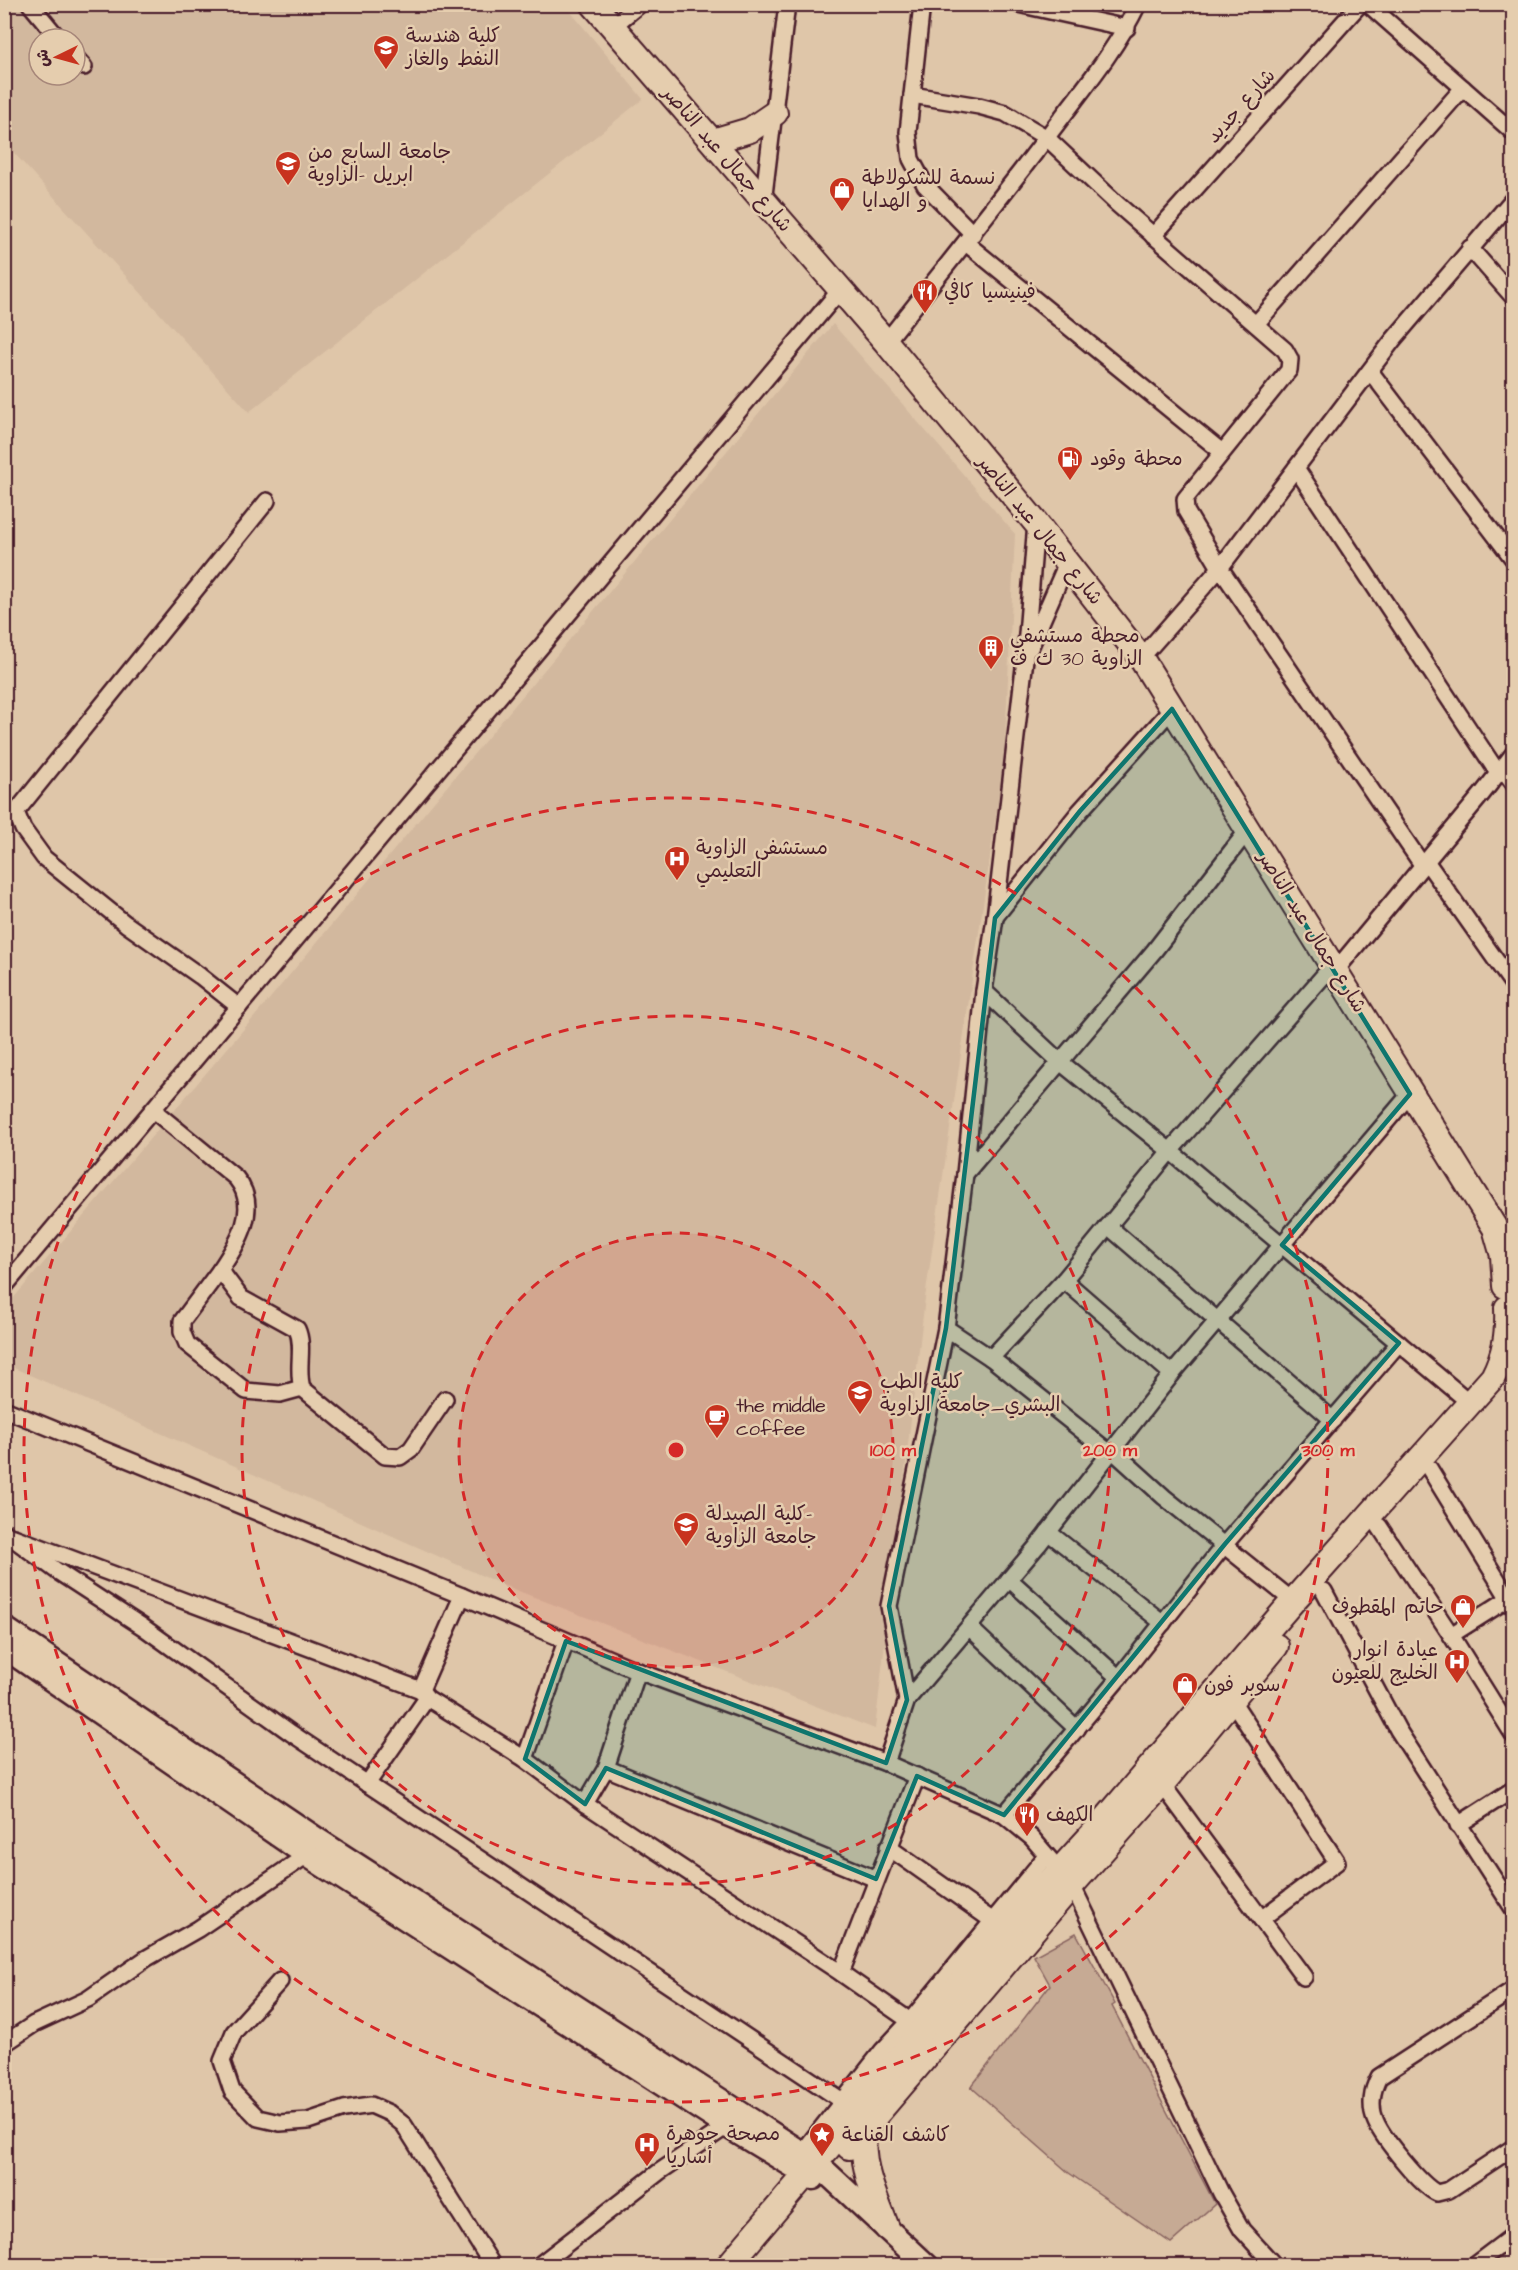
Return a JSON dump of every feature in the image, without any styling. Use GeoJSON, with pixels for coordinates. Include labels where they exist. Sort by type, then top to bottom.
{"type":"FeatureCollection","features":[{"type":"Feature","properties":{"kind":"main road","name":"شارع جمال عبد الناصر"},"geometry":{"type":"LineString","coordinates":[[593,4],[886,342],[1036,523],[1141,658],[1495,1228],[1503,1256],[1510,1296],[1507,1336],[1500,1364],[1493,1377],[1468,1402],[1293,1601],[1105,1821],[1059,1871]]}},
{"type":"Feature","properties":{"kind":"main road"},"geometry":{"type":"LineString","coordinates":[[713,141],[750,130],[775,113]]}},
{"type":"Feature","properties":{"kind":"main road","name":"شارع جمال عبد الناصر"},"geometry":{"type":"LineString","coordinates":[[1495,1228],[1514,1244]]}},
{"type":"Feature","properties":{"kind":"main road"},"geometry":{"type":"LineString","coordinates":[[728,2265],[814,2169],[941,2007],[1059,1871],[1162,1784],[1231,1699],[1514,1370]]}},
{"type":"Feature","properties":{"kind":"main road"},"geometry":{"type":"LineString","coordinates":[[4,1628],[313,1847]]}},
{"type":"Feature","properties":{"kind":"main road"},"geometry":{"type":"LineString","coordinates":[[4,1647],[736,2121],[814,2169],[887,2228],[927,2265]]}},
{"type":"Feature","properties":{"kind":"main road"},"geometry":{"type":"LineString","coordinates":[[749,2265],[814,2169],[864,2128],[1059,1871]]}},
{"type":"Feature","properties":{"kind":"main road"},"geometry":{"type":"LineString","coordinates":[[864,2128],[863,2156],[870,2184],[887,2228]]}},
{"type":"Feature","properties":{"kind":"main road"},"geometry":{"type":"LineString","coordinates":[[814,2169],[912,2265]]}},
{"type":"Feature","properties":{"kind":"street"},"geometry":{"type":"LineString","coordinates":[[30,4],[49,27]]}},
{"type":"Feature","properties":{"kind":"street"},"geometry":{"type":"LineString","coordinates":[[612,27],[640,4]]}},
{"type":"Feature","properties":{"kind":"street"},"geometry":{"type":"LineString","coordinates":[[764,203],[787,4]]}},
{"type":"Feature","properties":{"kind":"street"},"geometry":{"type":"LineString","coordinates":[[922,4],[908,132],[911,159],[925,185],[969,239],[1222,452]]}},
{"type":"Feature","properties":{"kind":"street"},"geometry":{"type":"LineString","coordinates":[[1018,4],[1127,28]]}},
{"type":"Feature","properties":{"kind":"street"},"geometry":{"type":"LineString","coordinates":[[886,342],[1047,138],[1127,28],[1138,4]]}},
{"type":"Feature","properties":{"kind":"street","name":"شارع جديد"},"geometry":{"type":"LineString","coordinates":[[1153,236],[1360,4]]}},
{"type":"Feature","properties":{"kind":"street"},"geometry":{"type":"LineString","coordinates":[[1368,4],[1514,133]]}},
{"type":"Feature","properties":{"kind":"street"},"geometry":{"type":"LineString","coordinates":[[1256,324],[1463,88]]}},
{"type":"Feature","properties":{"kind":"street"},"geometry":{"type":"LineString","coordinates":[[912,95],[979,106],[1005,113],[1047,138],[1153,236],[1289,355],[1291,365],[1289,370],[1189,494],[1185,505],[1188,516],[1220,568],[1425,863],[1514,986]]}},
{"type":"Feature","properties":{"kind":"street"},"geometry":{"type":"LineString","coordinates":[[1141,658],[1220,568],[1393,340],[1514,198]]}},
{"type":"Feature","properties":{"kind":"street"},"geometry":{"type":"LineString","coordinates":[[1470,248],[1514,298]]}},
{"type":"Feature","properties":{"kind":"street"},"geometry":{"type":"LineString","coordinates":[[4,1287],[841,289]]}},
{"type":"Feature","properties":{"kind":"street"},"geometry":{"type":"LineString","coordinates":[[1370,371],[1514,560]]}},
{"type":"Feature","properties":{"kind":"street"},"geometry":{"type":"LineString","coordinates":[[1296,468],[1500,770],[1514,784]]}},
{"type":"Feature","properties":{"kind":"street"},"geometry":{"type":"LineString","coordinates":[[239,1007],[200,976],[126,924],[44,858],[23,829],[10,817],[62,757],[267,501]]}},
{"type":"Feature","properties":{"kind":"street"},"geometry":{"type":"LineString","coordinates":[[907,1700],[889,1606],[946,1328],[1025,659],[1036,523]]}},
{"type":"Feature","properties":{"kind":"street"},"geometry":{"type":"LineString","coordinates":[[1025,659],[1067,563]]}},
{"type":"Feature","properties":{"kind":"street"},"geometry":{"type":"LineString","coordinates":[[994,918],[1080,811],[1172,709]]}},
{"type":"Feature","properties":{"kind":"street"},"geometry":{"type":"LineString","coordinates":[[990,1358],[1064,1280],[1170,1151],[1335,968],[1425,863],[1514,753]]}},
{"type":"Feature","properties":{"kind":"street"},"geometry":{"type":"LineString","coordinates":[[965,1174],[1154,951],[1248,830]]}},
{"type":"Feature","properties":{"kind":"street"},"geometry":{"type":"LineString","coordinates":[[984,991],[1059,1061],[1170,1151],[1468,1402]]}},
{"type":"Feature","properties":{"kind":"street"},"geometry":{"type":"LineString","coordinates":[[886,1763],[907,1700],[1048,1532],[1172,1374],[1410,1094]]}},
{"type":"Feature","properties":{"kind":"street"},"geometry":{"type":"LineString","coordinates":[[153,1110],[236,1178],[242,1185],[248,1212],[244,1228],[220,1270],[182,1321],[182,1332],[187,1344],[246,1391],[280,1394],[302,1388]]}},
{"type":"Feature","properties":{"kind":"street"},"geometry":{"type":"LineString","coordinates":[[1108,1226],[1332,1420]]}},
{"type":"Feature","properties":{"kind":"street"},"geometry":{"type":"LineString","coordinates":[[220,1270],[241,1298],[297,1329],[300,1335],[298,1376],[302,1388],[385,1456],[400,1457],[411,1449],[445,1399]]}},
{"type":"Feature","properties":{"kind":"street"},"geometry":{"type":"LineString","coordinates":[[1064,1280],[1172,1374]]}},
{"type":"Feature","properties":{"kind":"street"},"geometry":{"type":"LineString","coordinates":[[946,1328],[990,1358],[1111,1451],[1293,1601]]}},
{"type":"Feature","properties":{"kind":"street"},"geometry":{"type":"LineString","coordinates":[[1004,1815],[1077,1729],[1225,1544],[1399,1343]]}},
{"type":"Feature","properties":{"kind":"street"},"geometry":{"type":"LineString","coordinates":[[4,1410],[462,1596],[638,1671],[886,1763],[1004,1815],[1032,1838],[1059,1871],[1221,2193],[1242,2230],[1275,2265]]}},
{"type":"Feature","properties":{"kind":"street"},"geometry":{"type":"LineString","coordinates":[[1429,1468],[1510,1603],[1451,1635]]}},
{"type":"Feature","properties":{"kind":"street"},"geometry":{"type":"LineString","coordinates":[[1379,1526],[1514,1736]]}},
{"type":"Feature","properties":{"kind":"street"},"geometry":{"type":"LineString","coordinates":[[1048,1532],[1163,1623]]}},
{"type":"Feature","properties":{"kind":"street"},"geometry":{"type":"LineString","coordinates":[[9,1534],[424,1694],[525,1759],[585,1804],[910,2021]]}},
{"type":"Feature","properties":{"kind":"street"},"geometry":{"type":"LineString","coordinates":[[9,1534],[57,1571],[143,1627],[291,1733],[844,2103]]}},
{"type":"Feature","properties":{"kind":"street"},"geometry":{"type":"LineString","coordinates":[[1009,1579],[1119,1677]]}},
{"type":"Feature","properties":{"kind":"street"},"geometry":{"type":"LineString","coordinates":[[1324,1591],[1398,1730],[1514,1910]]}},
{"type":"Feature","properties":{"kind":"street"},"geometry":{"type":"LineString","coordinates":[[367,1784],[424,1694],[462,1596]]}},
{"type":"Feature","properties":{"kind":"street"},"geometry":{"type":"LineString","coordinates":[[969,1627],[1077,1729]]}},
{"type":"Feature","properties":{"kind":"street"},"geometry":{"type":"LineString","coordinates":[[525,1759],[566,1641]]}},
{"type":"Feature","properties":{"kind":"street"},"geometry":{"type":"LineString","coordinates":[[585,1804],[606,1768],[638,1671]]}},
{"type":"Feature","properties":{"kind":"street"},"geometry":{"type":"LineString","coordinates":[[1231,1699],[1337,1862],[1261,1919]]}},
{"type":"Feature","properties":{"kind":"street"},"geometry":{"type":"LineString","coordinates":[[606,1768],[876,1879]]}},
{"type":"Feature","properties":{"kind":"street"},"geometry":{"type":"LineString","coordinates":[[841,1973],[917,1776]]}},
{"type":"Feature","properties":{"kind":"street"},"geometry":{"type":"LineString","coordinates":[[1162,1784],[1304,1977]]}},
{"type":"Feature","properties":{"kind":"street"},"geometry":{"type":"LineString","coordinates":[[1458,1825],[1514,1789]]}},
{"type":"Feature","properties":{"kind":"street"},"geometry":{"type":"LineString","coordinates":[[4,2044],[34,2024],[88,1999],[147,1958],[198,1929],[313,1847]]}},
{"type":"Feature","properties":{"kind":"street"},"geometry":{"type":"LineString","coordinates":[[888,1847],[993,1922]]}},
{"type":"Feature","properties":{"kind":"street"},"geometry":{"type":"LineString","coordinates":[[814,2169],[844,2103],[883,2050],[993,1922],[1059,1871]]}},
{"type":"Feature","properties":{"kind":"street"},"geometry":{"type":"LineString","coordinates":[[280,1981],[234,2032],[222,2061],[232,2091],[258,2118],[280,2123],[308,2121],[344,2109],[371,2105],[389,2113],[404,2125],[493,2265]]}},
{"type":"Feature","properties":{"kind":"street"},"geometry":{"type":"LineString","coordinates":[[1514,1989],[1379,2077],[1373,2087],[1372,2105],[1376,2122],[1400,2157],[1426,2186],[1437,2193],[1449,2190],[1514,2147]]}},
{"type":"Feature","properties":{"kind":"street"},"geometry":{"type":"LineString","coordinates":[[538,2265],[659,2172],[736,2121]]}},
{"type":"Feature","properties":{"kind":"street"},"geometry":{"type":"LineString","coordinates":[[1473,2265],[1514,2235]]}},
{"type":"Feature","properties":{"kind":"highlighted area"},"geometry":{"type":"Polygon","coordinates":[[[1172,709],[1410,1094],[1282,1245],[1399,1343],[1225,1544],[1004,1815],[917,1776],[876,1879],[606,1768],[585,1804],[525,1759],[566,1641],[886,1763],[907,1700],[889,1606],[946,1328],[995,918],[1080,811],[1172,709]]]}},
{"type":"Feature","properties":{"kind":"shaded area","name":"جامعة السابع من ابريل -الزاوية"},"geometry":{"type":"Polygon","coordinates":[[[5,5],[565,5],[643,99],[249,412],[5,143],[5,5]]]}},
{"type":"Feature","properties":{"kind":"shaded area","name":"مستشفى الزاوية التعليمي"},"geometry":{"type":"Polygon","coordinates":[[[833,324],[1015,534],[1004,762],[925,1298],[875,1729],[503,1585],[5,1364],[5,1308],[267,1002],[833,324]]]}},
{"type":"Feature","properties":{"kind":"shaded area"},"geometry":{"type":"Polygon","coordinates":[[[1076,1933],[1115,2004],[1112,2006],[1215,2204],[1171,2243],[1069,2173],[971,2087],[1050,1985],[1034,1956],[1076,1933]]]}},
{"type":"Feature","properties":{"kind":"shaded area"},"geometry":{"type":"Polygon","coordinates":[[[1513,2236],[1513,2265],[1474,2266],[1513,2236]]]}},
{"type":"Feature","properties":{"kind":"place","name":"كلية هندسة النفط والغاز"},"geometry":{"type":"Point","coordinates":[386,71]}},
{"type":"Feature","properties":{"kind":"place","name":"جامعة السابع من ابريل -الزاوية"},"geometry":{"type":"Point","coordinates":[288,187]}},
{"type":"Feature","properties":{"kind":"place","name":"نسمة للشكولاطة و الهدايا"},"geometry":{"type":"Point","coordinates":[842,213]}},
{"type":"Feature","properties":{"kind":"place","name":"فينيسيا كافي"},"geometry":{"type":"Point","coordinates":[925,315]}},
{"type":"Feature","properties":{"kind":"place","name":"محطة وقود"},"geometry":{"type":"Point","coordinates":[1070,482]}},
{"type":"Feature","properties":{"kind":"place","name":"محطة مستشفي الزاوية 30 ك ف"},"geometry":{"type":"Point","coordinates":[991,671]}},
{"type":"Feature","properties":{"kind":"place","name":"مستشفى الزاوية التعليمي"},"geometry":{"type":"Point","coordinates":[677,882]}},
{"type":"Feature","properties":{"kind":"place","name":"كلية الطب البشري_جامعة الزاوية"},"geometry":{"type":"Point","coordinates":[860,1416]}},
{"type":"Feature","properties":{"kind":"place","name":"the middle coffee"},"geometry":{"type":"Point","coordinates":[717,1440]}},
{"type":"Feature","properties":{"kind":"place","name":"كلية الصيدلة- جامعة الزاوية"},"geometry":{"type":"Point","coordinates":[686,1548]}},
{"type":"Feature","properties":{"kind":"place","name":"حاتم المقطوف"},"geometry":{"type":"Point","coordinates":[1463,1630]}},
{"type":"Feature","properties":{"kind":"place","name":"عيادة انوار الخليج للعيون"},"geometry":{"type":"Point","coordinates":[1457,1685]}},
{"type":"Feature","properties":{"kind":"place","name":"سوبر فون"},"geometry":{"type":"Point","coordinates":[1185,1708]}},
{"type":"Feature","properties":{"kind":"place","name":"الكهف"},"geometry":{"type":"Point","coordinates":[1027,1838]}},
{"type":"Feature","properties":{"kind":"place","name":"كاشف القناعة"},"geometry":{"type":"Point","coordinates":[822,2158]}},
{"type":"Feature","properties":{"kind":"place","name":"مصحة جوهرة أساريا"},"geometry":{"type":"Point","coordinates":[647,2168]}}]}
